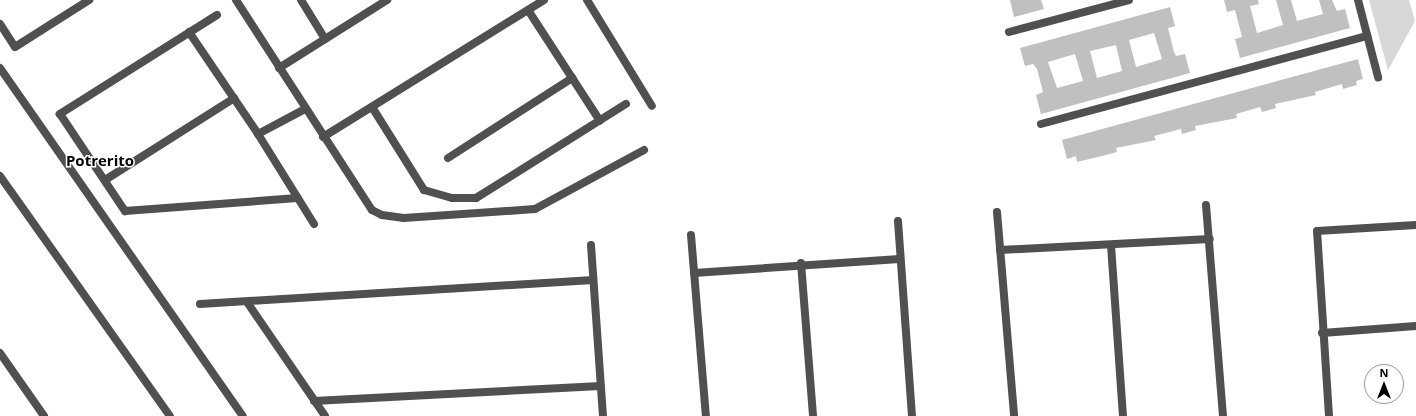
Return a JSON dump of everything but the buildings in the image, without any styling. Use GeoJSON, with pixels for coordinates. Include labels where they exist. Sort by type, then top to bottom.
{"type":"FeatureCollection","features":[{"type":"Feature","properties":{"kind":"street"},"geometry":{"type":"LineString","coordinates":[[0,24],[15,47],[89,0]]}},
{"type":"Feature","properties":{"kind":"street"},"geometry":{"type":"LineString","coordinates":[[236,0],[323,137],[372,210],[398,219],[535,209],[644,150]]}},
{"type":"Feature","properties":{"kind":"street"},"geometry":{"type":"LineString","coordinates":[[301,0],[325,39]]}},
{"type":"Feature","properties":{"kind":"street"},"geometry":{"type":"LineString","coordinates":[[279,68],[387,0]]}},
{"type":"Feature","properties":{"kind":"street"},"geometry":{"type":"LineString","coordinates":[[323,137],[544,0]]}},
{"type":"Feature","properties":{"kind":"street"},"geometry":{"type":"LineString","coordinates":[[587,0],[652,106]]}},
{"type":"Feature","properties":{"kind":"street"},"geometry":{"type":"LineString","coordinates":[[1009,32],[1129,0]]}},
{"type":"Feature","properties":{"kind":"street"},"geometry":{"type":"LineString","coordinates":[[1358,0],[1378,77]]}},
{"type":"Feature","properties":{"kind":"street"},"geometry":{"type":"LineString","coordinates":[[528,10],[600,121]]}},
{"type":"Feature","properties":{"kind":"street"},"geometry":{"type":"LineString","coordinates":[[217,15],[60,114],[125,211],[298,198]]}},
{"type":"Feature","properties":{"kind":"street"},"geometry":{"type":"LineString","coordinates":[[189,32],[258,134],[314,224]]}},
{"type":"Feature","properties":{"kind":"street"},"geometry":{"type":"LineString","coordinates":[[1041,124],[1367,36]]}},
{"type":"Feature","properties":{"kind":"street"},"geometry":{"type":"LineString","coordinates":[[0,68],[243,416]]}},
{"type":"Feature","properties":{"kind":"street"},"geometry":{"type":"LineString","coordinates":[[448,158],[572,78]]}},
{"type":"Feature","properties":{"kind":"street"},"geometry":{"type":"LineString","coordinates":[[105,180],[234,98]]}},
{"type":"Feature","properties":{"kind":"street"},"geometry":{"type":"LineString","coordinates":[[372,107],[424,190],[452,198],[476,198],[626,104]]}},
{"type":"Feature","properties":{"kind":"street"},"geometry":{"type":"LineString","coordinates":[[258,134],[305,109]]}},
{"type":"Feature","properties":{"kind":"street"},"geometry":{"type":"LineString","coordinates":[[0,176],[170,416]]}},
{"type":"Feature","properties":{"kind":"street"},"geometry":{"type":"LineString","coordinates":[[1206,205],[1210,239],[1223,416]]}},
{"type":"Feature","properties":{"kind":"street"},"geometry":{"type":"LineString","coordinates":[[997,212],[1014,416]]}},
{"type":"Feature","properties":{"kind":"street"},"geometry":{"type":"LineString","coordinates":[[898,221],[912,416]]}},
{"type":"Feature","properties":{"kind":"street"},"geometry":{"type":"LineString","coordinates":[[1329,416],[1316,232],[1416,225]]}},
{"type":"Feature","properties":{"kind":"street"},"geometry":{"type":"LineString","coordinates":[[691,235],[706,416]]}},
{"type":"Feature","properties":{"kind":"street"},"geometry":{"type":"LineString","coordinates":[[1000,250],[1210,239]]}},
{"type":"Feature","properties":{"kind":"street"},"geometry":{"type":"LineString","coordinates":[[591,245],[603,416]]}},
{"type":"Feature","properties":{"kind":"street"},"geometry":{"type":"LineString","coordinates":[[1111,245],[1122,416]]}},
{"type":"Feature","properties":{"kind":"street"},"geometry":{"type":"LineString","coordinates":[[694,273],[801,263],[900,259]]}},
{"type":"Feature","properties":{"kind":"street"},"geometry":{"type":"LineString","coordinates":[[801,263],[813,416]]}},
{"type":"Feature","properties":{"kind":"street"},"geometry":{"type":"LineString","coordinates":[[200,304],[593,280]]}},
{"type":"Feature","properties":{"kind":"street"},"geometry":{"type":"LineString","coordinates":[[247,302],[325,416]]}},
{"type":"Feature","properties":{"kind":"street"},"geometry":{"type":"LineString","coordinates":[[1322,333],[1416,326]]}},
{"type":"Feature","properties":{"kind":"street"},"geometry":{"type":"LineString","coordinates":[[0,353],[44,416]]}},
{"type":"Feature","properties":{"kind":"street"},"geometry":{"type":"LineString","coordinates":[[314,401],[601,386]]}},
{"type":"Feature","properties":{"kind":"shaded area"},"geometry":{"type":"Polygon","coordinates":[[[1369,0],[1409,0],[1415,21],[1388,70],[1369,0]]]}},
{"type":"Feature","properties":{"kind":"district","name":"Potrerito"},"geometry":{"type":"Point","coordinates":[100,161]}}]}
